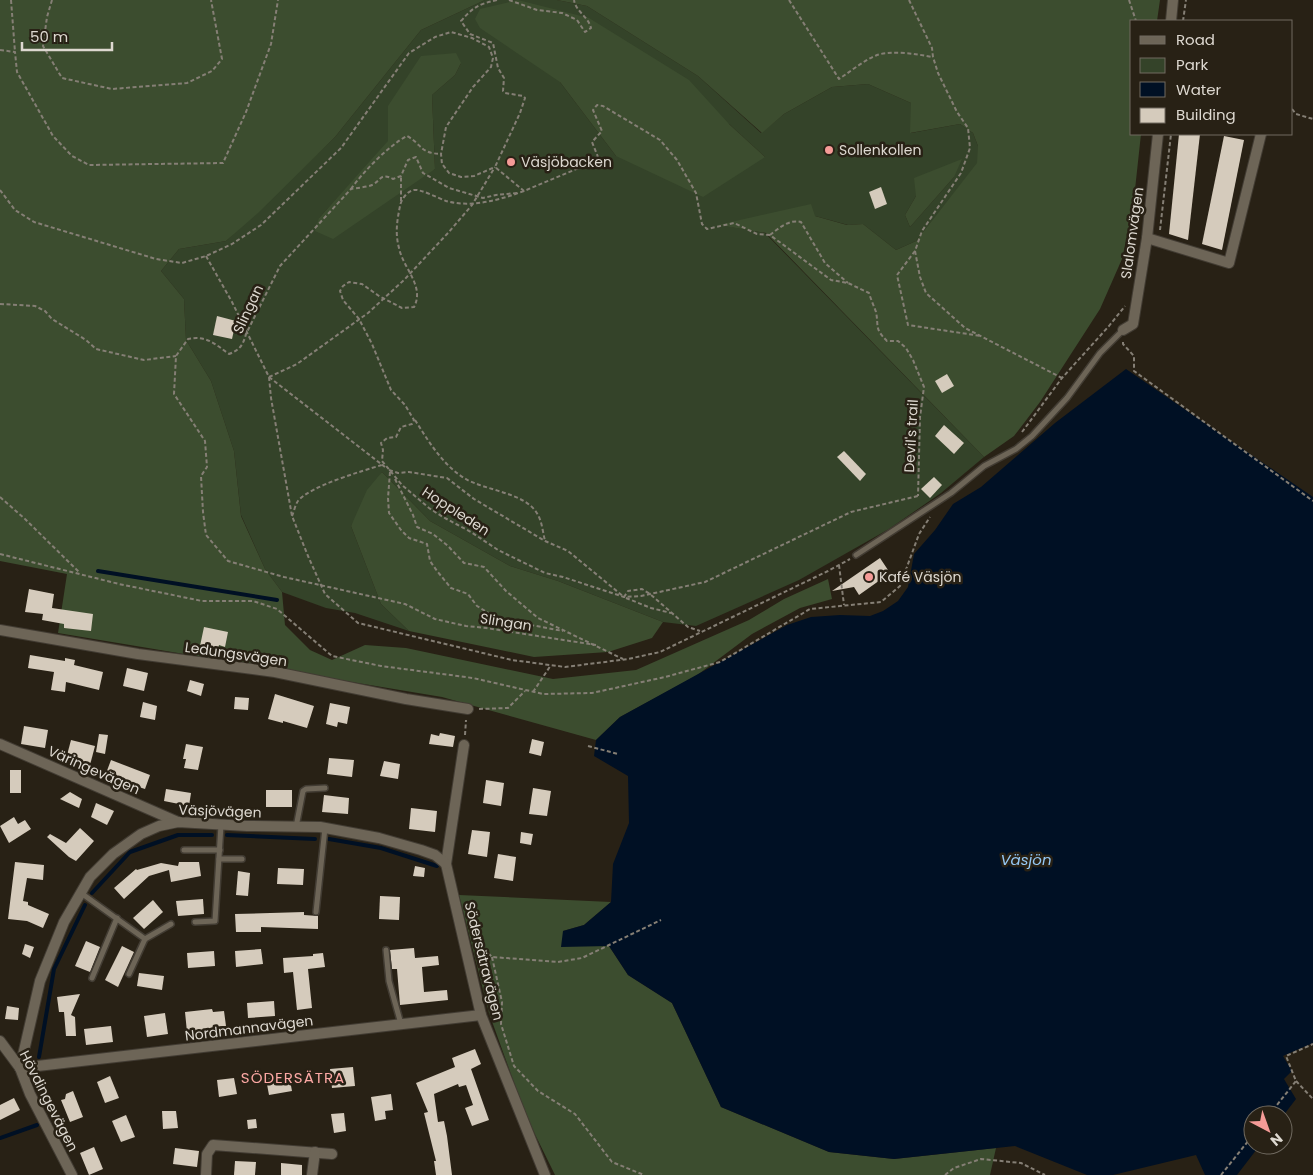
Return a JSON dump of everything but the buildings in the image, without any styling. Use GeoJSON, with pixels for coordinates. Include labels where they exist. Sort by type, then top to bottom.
{"type":"FeatureCollection","features":[{"type":"Feature","properties":{"kind":"street"},"geometry":{"type":"LineString","coordinates":[[1171,20],[1173,0]]}},
{"type":"Feature","properties":{"kind":"street","name":"Slalomvägen"},"geometry":{"type":"LineString","coordinates":[[1123,330],[1133,324],[1146,238],[1158,135]]}},
{"type":"Feature","properties":{"kind":"street"},"geometry":{"type":"LineString","coordinates":[[1146,238],[1230,264],[1261,135]]}},
{"type":"Feature","properties":{"kind":"street","name":"Ledungsvägen"},"geometry":{"type":"LineString","coordinates":[[0,630],[138,654],[275,672],[406,699],[468,709]]}},
{"type":"Feature","properties":{"kind":"street","name":"Väringevägen"},"geometry":{"type":"LineString","coordinates":[[0,744],[178,822]]}},
{"type":"Feature","properties":{"kind":"street","name":"Södersätravägen"},"geometry":{"type":"LineString","coordinates":[[464,745],[446,864],[481,1015],[545,1175]]}},
{"type":"Feature","properties":{"kind":"street","name":"Väsjövägen"},"geometry":{"type":"LineString","coordinates":[[20,1068],[40,981],[64,922],[90,877],[113,854],[141,834],[159,826],[178,822],[325,828],[380,838],[421,850],[435,856],[446,864]]}},
{"type":"Feature","properties":{"kind":"street","name":"Nordmannavägen"},"geometry":{"type":"LineString","coordinates":[[20,1068],[481,1015]]}},
{"type":"Feature","properties":{"kind":"street","name":"Hövdingevägen"},"geometry":{"type":"LineString","coordinates":[[0,1041],[20,1068],[30,1094],[72,1175]]}},
{"type":"Feature","properties":{"kind":"street"},"geometry":{"type":"LineString","coordinates":[[206,1175],[207,1154],[212,1145],[332,1154]]}},
{"type":"Feature","properties":{"kind":"street"},"geometry":{"type":"LineString","coordinates":[[312,1175],[315,1152]]}},
{"type":"Feature","properties":{"kind":"lane"},"geometry":{"type":"LineString","coordinates":[[856,555],[951,493],[984,466],[1016,449],[1027,440],[1067,398],[1105,348],[1123,330]]}},
{"type":"Feature","properties":{"kind":"lane"},"geometry":{"type":"LineString","coordinates":[[296,827],[306,788],[325,788]]}},
{"type":"Feature","properties":{"kind":"lane"},"geometry":{"type":"LineString","coordinates":[[195,922],[215,921],[221,824]]}},
{"type":"Feature","properties":{"kind":"lane"},"geometry":{"type":"LineString","coordinates":[[316,912],[325,828]]}},
{"type":"Feature","properties":{"kind":"lane"},"geometry":{"type":"LineString","coordinates":[[184,850],[220,850]]}},
{"type":"Feature","properties":{"kind":"lane"},"geometry":{"type":"LineString","coordinates":[[219,859],[242,859]]}},
{"type":"Feature","properties":{"kind":"lane"},"geometry":{"type":"LineString","coordinates":[[81,893],[146,939]]}},
{"type":"Feature","properties":{"kind":"lane"},"geometry":{"type":"LineString","coordinates":[[92,978],[117,918]]}},
{"type":"Feature","properties":{"kind":"lane"},"geometry":{"type":"LineString","coordinates":[[129,974],[146,939],[171,924]]}},
{"type":"Feature","properties":{"kind":"lane"},"geometry":{"type":"LineString","coordinates":[[386,950],[389,981],[400,1024]]}},
{"type":"Feature","properties":{"kind":"path"},"geometry":{"type":"LineString","coordinates":[[10,0],[17,72],[53,136],[72,156],[89,166],[223,163],[246,112],[272,44],[278,0]]}},
{"type":"Feature","properties":{"kind":"path"},"geometry":{"type":"LineString","coordinates":[[52,0],[47,17],[43,46],[62,78],[112,89],[187,83],[212,71],[222,59],[211,0]]}},
{"type":"Feature","properties":{"kind":"path"},"geometry":{"type":"LineString","coordinates":[[269,377],[297,364],[368,313],[410,273],[472,205],[496,167],[525,98],[504,93],[504,78],[498,68],[493,43],[470,34],[461,21],[472,9],[481,4],[497,0]]}},
{"type":"Feature","properties":{"kind":"path"},"geometry":{"type":"LineString","coordinates":[[509,0],[536,10],[562,13],[577,20],[585,32],[591,28],[590,20],[575,6],[574,0]]}},
{"type":"Feature","properties":{"kind":"path"},"geometry":{"type":"LineString","coordinates":[[789,0],[839,80],[859,65],[878,55],[910,53],[933,57]]}},
{"type":"Feature","properties":{"kind":"path"},"geometry":{"type":"LineString","coordinates":[[909,0],[932,48],[938,73],[957,112],[968,128],[970,148],[960,173],[922,230],[915,251],[897,275],[908,325],[983,336]]}},
{"type":"Feature","properties":{"kind":"path"},"geometry":{"type":"LineString","coordinates":[[1129,0],[1136,20]]}},
{"type":"Feature","properties":{"kind":"path"},"geometry":{"type":"LineString","coordinates":[[1184,20],[1186,0]]}},
{"type":"Feature","properties":{"kind":"path"},"geometry":{"type":"LineString","coordinates":[[0,190],[15,210],[34,222],[156,259],[182,263],[206,256],[232,244],[261,224],[341,148],[410,53],[436,37],[451,32],[472,38],[489,47],[493,58],[491,67],[473,87],[446,127],[441,154],[442,164],[449,173],[461,177],[474,176],[496,167]]}},
{"type":"Feature","properties":{"kind":"path"},"geometry":{"type":"LineString","coordinates":[[0,50],[15,52]]}},
{"type":"Feature","properties":{"kind":"path","name":"Devil's trail"},"geometry":{"type":"LineString","coordinates":[[524,191],[586,165],[598,157],[592,142],[602,131],[593,110],[597,105],[603,106],[660,140],[677,160],[696,193],[702,224],[707,229],[734,223],[757,234],[770,234],[831,280],[848,283],[869,293],[880,335],[886,341],[898,341],[906,348],[924,387],[920,417],[918,496]]}},
{"type":"Feature","properties":{"kind":"path"},"geometry":{"type":"LineString","coordinates":[[1293,110],[1296,114],[1313,120]]}},
{"type":"Feature","properties":{"kind":"path"},"geometry":{"type":"LineString","coordinates":[[1159,242],[1171,135]]}},
{"type":"Feature","properties":{"kind":"path"},"geometry":{"type":"LineString","coordinates":[[351,190],[362,174],[407,136],[421,150],[441,154]]}},
{"type":"Feature","properties":{"kind":"path"},"geometry":{"type":"LineString","coordinates":[[524,191],[483,198],[443,186],[423,173],[416,157],[408,160],[401,176],[396,235],[399,250],[417,288],[417,301],[414,307],[402,308],[362,284],[349,282],[340,291],[343,300],[359,319],[372,344],[391,390],[405,405],[441,458],[464,478],[484,488],[506,493],[525,502],[538,514],[545,541]]}},
{"type":"Feature","properties":{"kind":"path"},"geometry":{"type":"LineString","coordinates":[[496,167],[524,191]]}},
{"type":"Feature","properties":{"kind":"path","name":"Slingan"},"geometry":{"type":"LineString","coordinates":[[401,176],[393,179],[383,176],[371,185],[351,190],[280,266],[246,334],[243,345],[238,351],[229,354],[207,338],[197,337],[188,338],[176,356],[174,394],[205,441],[206,467],[201,476],[206,535],[228,561],[405,604],[435,618],[466,626],[596,645]]}},
{"type":"Feature","properties":{"kind":"path"},"geometry":{"type":"LineString","coordinates":[[400,202],[407,193],[415,190],[446,201],[472,205],[524,191]]}},
{"type":"Feature","properties":{"kind":"path"},"geometry":{"type":"LineString","coordinates":[[770,234],[781,226],[795,221],[801,222],[825,263],[848,283]]}},
{"type":"Feature","properties":{"kind":"path"},"geometry":{"type":"LineString","coordinates":[[915,251],[920,277],[926,293],[965,328],[1062,378]]}},
{"type":"Feature","properties":{"kind":"path"},"geometry":{"type":"LineString","coordinates":[[206,256],[232,302],[246,334],[269,377],[382,465],[398,474],[409,472],[447,478],[474,499],[545,541],[568,551],[624,598],[672,613]]}},
{"type":"Feature","properties":{"kind":"path"},"geometry":{"type":"LineString","coordinates":[[0,304],[35,306],[45,311],[52,319],[86,340],[96,349],[124,357],[144,360],[176,356]]}},
{"type":"Feature","properties":{"kind":"path"},"geometry":{"type":"LineString","coordinates":[[1022,432],[1062,378],[1109,326],[1125,305]]}},
{"type":"Feature","properties":{"kind":"path"},"geometry":{"type":"LineString","coordinates":[[1123,330],[1123,344],[1134,356],[1134,371],[1313,501]]}},
{"type":"Feature","properties":{"kind":"path"},"geometry":{"type":"LineString","coordinates":[[269,377],[270,398],[292,516],[325,594],[358,623],[512,660],[565,667],[624,659],[660,652],[856,555]]}},
{"type":"Feature","properties":{"kind":"path"},"geometry":{"type":"LineString","coordinates":[[414,420],[412,424],[401,427],[396,437],[387,438],[381,443],[383,450],[382,460],[389,470],[389,513],[401,530],[409,538],[426,544],[430,561],[451,588],[468,594],[477,606],[495,617],[567,632]]}},
{"type":"Feature","properties":{"kind":"path"},"geometry":{"type":"LineString","coordinates":[[292,516],[298,502],[310,493],[348,475],[382,465]]}},
{"type":"Feature","properties":{"kind":"path","name":"Hoppleden"},"geometry":{"type":"LineString","coordinates":[[389,470],[429,508],[498,550],[545,573],[563,577],[624,598],[705,582],[851,512],[918,496]]}},
{"type":"Feature","properties":{"kind":"path"},"geometry":{"type":"LineString","coordinates":[[393,475],[417,527],[433,534],[448,546],[464,564],[484,567],[506,591],[538,618],[624,659]]}},
{"type":"Feature","properties":{"kind":"path"},"geometry":{"type":"LineString","coordinates":[[0,497],[80,573]]}},
{"type":"Feature","properties":{"kind":"path"},"geometry":{"type":"LineString","coordinates":[[0,554],[119,584],[202,601],[253,601],[277,609],[332,656],[381,666],[473,678],[543,694],[592,693],[674,675],[720,662],[810,609],[881,602],[900,586],[920,534],[931,515]]}},
{"type":"Feature","properties":{"kind":"path"},"geometry":{"type":"LineString","coordinates":[[839,565],[844,605]]}},
{"type":"Feature","properties":{"kind":"path"},"geometry":{"type":"LineString","coordinates":[[624,598],[628,591],[642,589],[688,627],[702,632]]}},
{"type":"Feature","properties":{"kind":"path"},"geometry":{"type":"LineString","coordinates":[[533,692],[551,665]]}},
{"type":"Feature","properties":{"kind":"path"},"geometry":{"type":"LineString","coordinates":[[464,745],[468,709],[508,708],[526,690]]}},
{"type":"Feature","properties":{"kind":"path"},"geometry":{"type":"LineString","coordinates":[[588,746],[618,754]]}},
{"type":"Feature","properties":{"kind":"path"},"geometry":{"type":"LineString","coordinates":[[492,957],[558,962],[582,958],[661,920]]}},
{"type":"Feature","properties":{"kind":"path"},"geometry":{"type":"LineString","coordinates":[[461,931],[479,941],[492,957],[502,1002],[501,1024],[514,1066],[538,1091],[574,1114],[612,1162],[644,1175]]}},
{"type":"Feature","properties":{"kind":"path"},"geometry":{"type":"LineString","coordinates":[[1313,1044],[1286,1056],[1296,1081],[1313,1099]]}},
{"type":"Feature","properties":{"kind":"path"},"geometry":{"type":"LineString","coordinates":[[1277,1105],[1296,1081]]}},
{"type":"Feature","properties":{"kind":"path"},"geometry":{"type":"LineString","coordinates":[[1222,1175],[1243,1148]]}},
{"type":"Feature","properties":{"kind":"path"},"geometry":{"type":"LineString","coordinates":[[945,1175],[954,1168],[981,1159],[1021,1163],[1045,1175]]}},
{"type":"Feature","properties":{"kind":"green space"},"geometry":{"type":"Polygon","coordinates":[[[0,0],[485,0],[421,30],[335,137],[258,213],[226,241],[179,249],[161,271],[184,299],[186,340],[211,381],[234,451],[241,516],[265,569],[282,592],[285,625],[310,650],[332,660],[365,645],[406,648],[553,679],[636,670],[749,620],[784,599],[828,579],[832,599],[800,608],[752,634],[696,676],[620,717],[596,740],[442,697],[58,633],[67,574],[0,561],[0,0]]]}},
{"type":"Feature","properties":{"kind":"green space"},"geometry":{"type":"Polygon","coordinates":[[[485,0],[557,0],[587,6],[698,76],[761,133],[784,114],[832,87],[868,84],[911,103],[911,133],[960,124],[973,133],[978,146],[978,163],[916,241],[896,250],[863,224],[848,225],[815,216],[720,225],[765,233],[984,457],[941,493],[889,529],[799,580],[696,626],[663,622],[558,581],[510,566],[430,521],[382,472],[351,526],[381,604],[409,631],[355,613],[326,608],[282,592],[265,569],[241,515],[234,451],[211,381],[186,340],[184,299],[161,271],[179,249],[226,241],[335,137],[421,30],[485,0]],[[461,63],[319,218],[435,169],[432,95],[455,75],[461,63]],[[560,82],[616,156],[765,157],[729,124],[560,82]],[[954,177],[916,196],[905,215],[910,227],[954,177]]]}},
{"type":"Feature","properties":{"kind":"green space"},"geometry":{"type":"Polygon","coordinates":[[[518,0],[589,18],[689,80],[729,124],[765,157],[703,197],[616,156],[560,82],[480,28],[475,19],[480,9],[518,0]]]}},
{"type":"Feature","properties":{"kind":"green space"},"geometry":{"type":"Polygon","coordinates":[[[557,0],[1160,0],[1157,20],[1130,20],[1130,135],[1141,135],[1133,208],[1122,259],[1100,309],[1040,402],[1014,436],[984,457],[766,233],[718,225],[811,204],[815,216],[847,225],[863,224],[896,250],[916,241],[977,163],[978,146],[973,133],[960,124],[910,133],[911,103],[868,84],[832,87],[784,114],[762,133],[698,76],[587,6],[557,0]]]}},
{"type":"Feature","properties":{"kind":"green space"},"geometry":{"type":"Polygon","coordinates":[[[456,53],[461,63],[455,75],[432,95],[435,169],[333,239],[315,231],[319,218],[388,141],[388,106],[421,56],[456,53]]]}},
{"type":"Feature","properties":{"kind":"green space"},"geometry":{"type":"Polygon","coordinates":[[[962,159],[954,177],[910,227],[905,215],[916,196],[914,178],[962,159]]]}},
{"type":"Feature","properties":{"kind":"green space"},"geometry":{"type":"Polygon","coordinates":[[[382,472],[430,521],[510,566],[558,581],[663,622],[652,638],[608,652],[534,657],[409,631],[381,604],[351,526],[367,490],[382,472]]]}},
{"type":"Feature","properties":{"kind":"green space"},"geometry":{"type":"Polygon","coordinates":[[[459,895],[611,902],[584,925],[563,931],[609,946],[628,975],[672,1003],[721,1107],[829,1152],[894,1159],[996,1148],[990,1175],[555,1175],[526,1116],[489,1013],[459,895]]]}},
{"type":"Feature","properties":{"kind":"water","name":"Väsjön"},"geometry":{"type":"Polygon","coordinates":[[[1126,369],[1313,497],[1313,1043],[1283,1056],[1292,1071],[1284,1079],[1296,1099],[1291,1105],[1243,1105],[1243,1155],[1252,1155],[1237,1175],[1205,1175],[1196,1155],[1113,1175],[1087,1175],[1015,1146],[894,1159],[829,1152],[721,1107],[672,1003],[628,975],[609,946],[561,947],[563,931],[584,925],[611,902],[613,864],[629,823],[628,776],[594,756],[596,740],[620,717],[787,625],[811,617],[840,615],[870,616],[883,611],[898,601],[908,587],[914,554],[935,530],[953,504],[981,487],[1055,423],[1126,369]]]}},
{"type":"Feature","properties":{"kind":"waterway"},"geometry":{"type":"LineString","coordinates":[[98,571],[277,600]]}},
{"type":"Feature","properties":{"kind":"waterway"},"geometry":{"type":"LineString","coordinates":[[92,893],[130,852],[178,835],[212,835]]}},
{"type":"Feature","properties":{"kind":"waterway"},"geometry":{"type":"LineString","coordinates":[[227,835],[315,839]]}},
{"type":"Feature","properties":{"kind":"waterway"},"geometry":{"type":"LineString","coordinates":[[329,839],[381,848],[437,866]]}},
{"type":"Feature","properties":{"kind":"waterway"},"geometry":{"type":"LineString","coordinates":[[39,1057],[54,969],[85,905]]}},
{"type":"Feature","properties":{"kind":"waterway"},"geometry":{"type":"LineString","coordinates":[[0,1138],[37,1125]]}},
{"type":"Feature","properties":{"kind":"place","name":"Sollenkollen"},"geometry":{"type":"Point","coordinates":[829,150]}},
{"type":"Feature","properties":{"kind":"place","name":"Väsjöbacken"},"geometry":{"type":"Point","coordinates":[511,162]}},
{"type":"Feature","properties":{"kind":"place","name":"Kafé Väsjön"},"geometry":{"type":"Point","coordinates":[869,577]}},
{"type":"Feature","properties":{"kind":"district","name":"SÖDERSÄTRA"},"geometry":{"type":"Point","coordinates":[293,1077]}}]}
